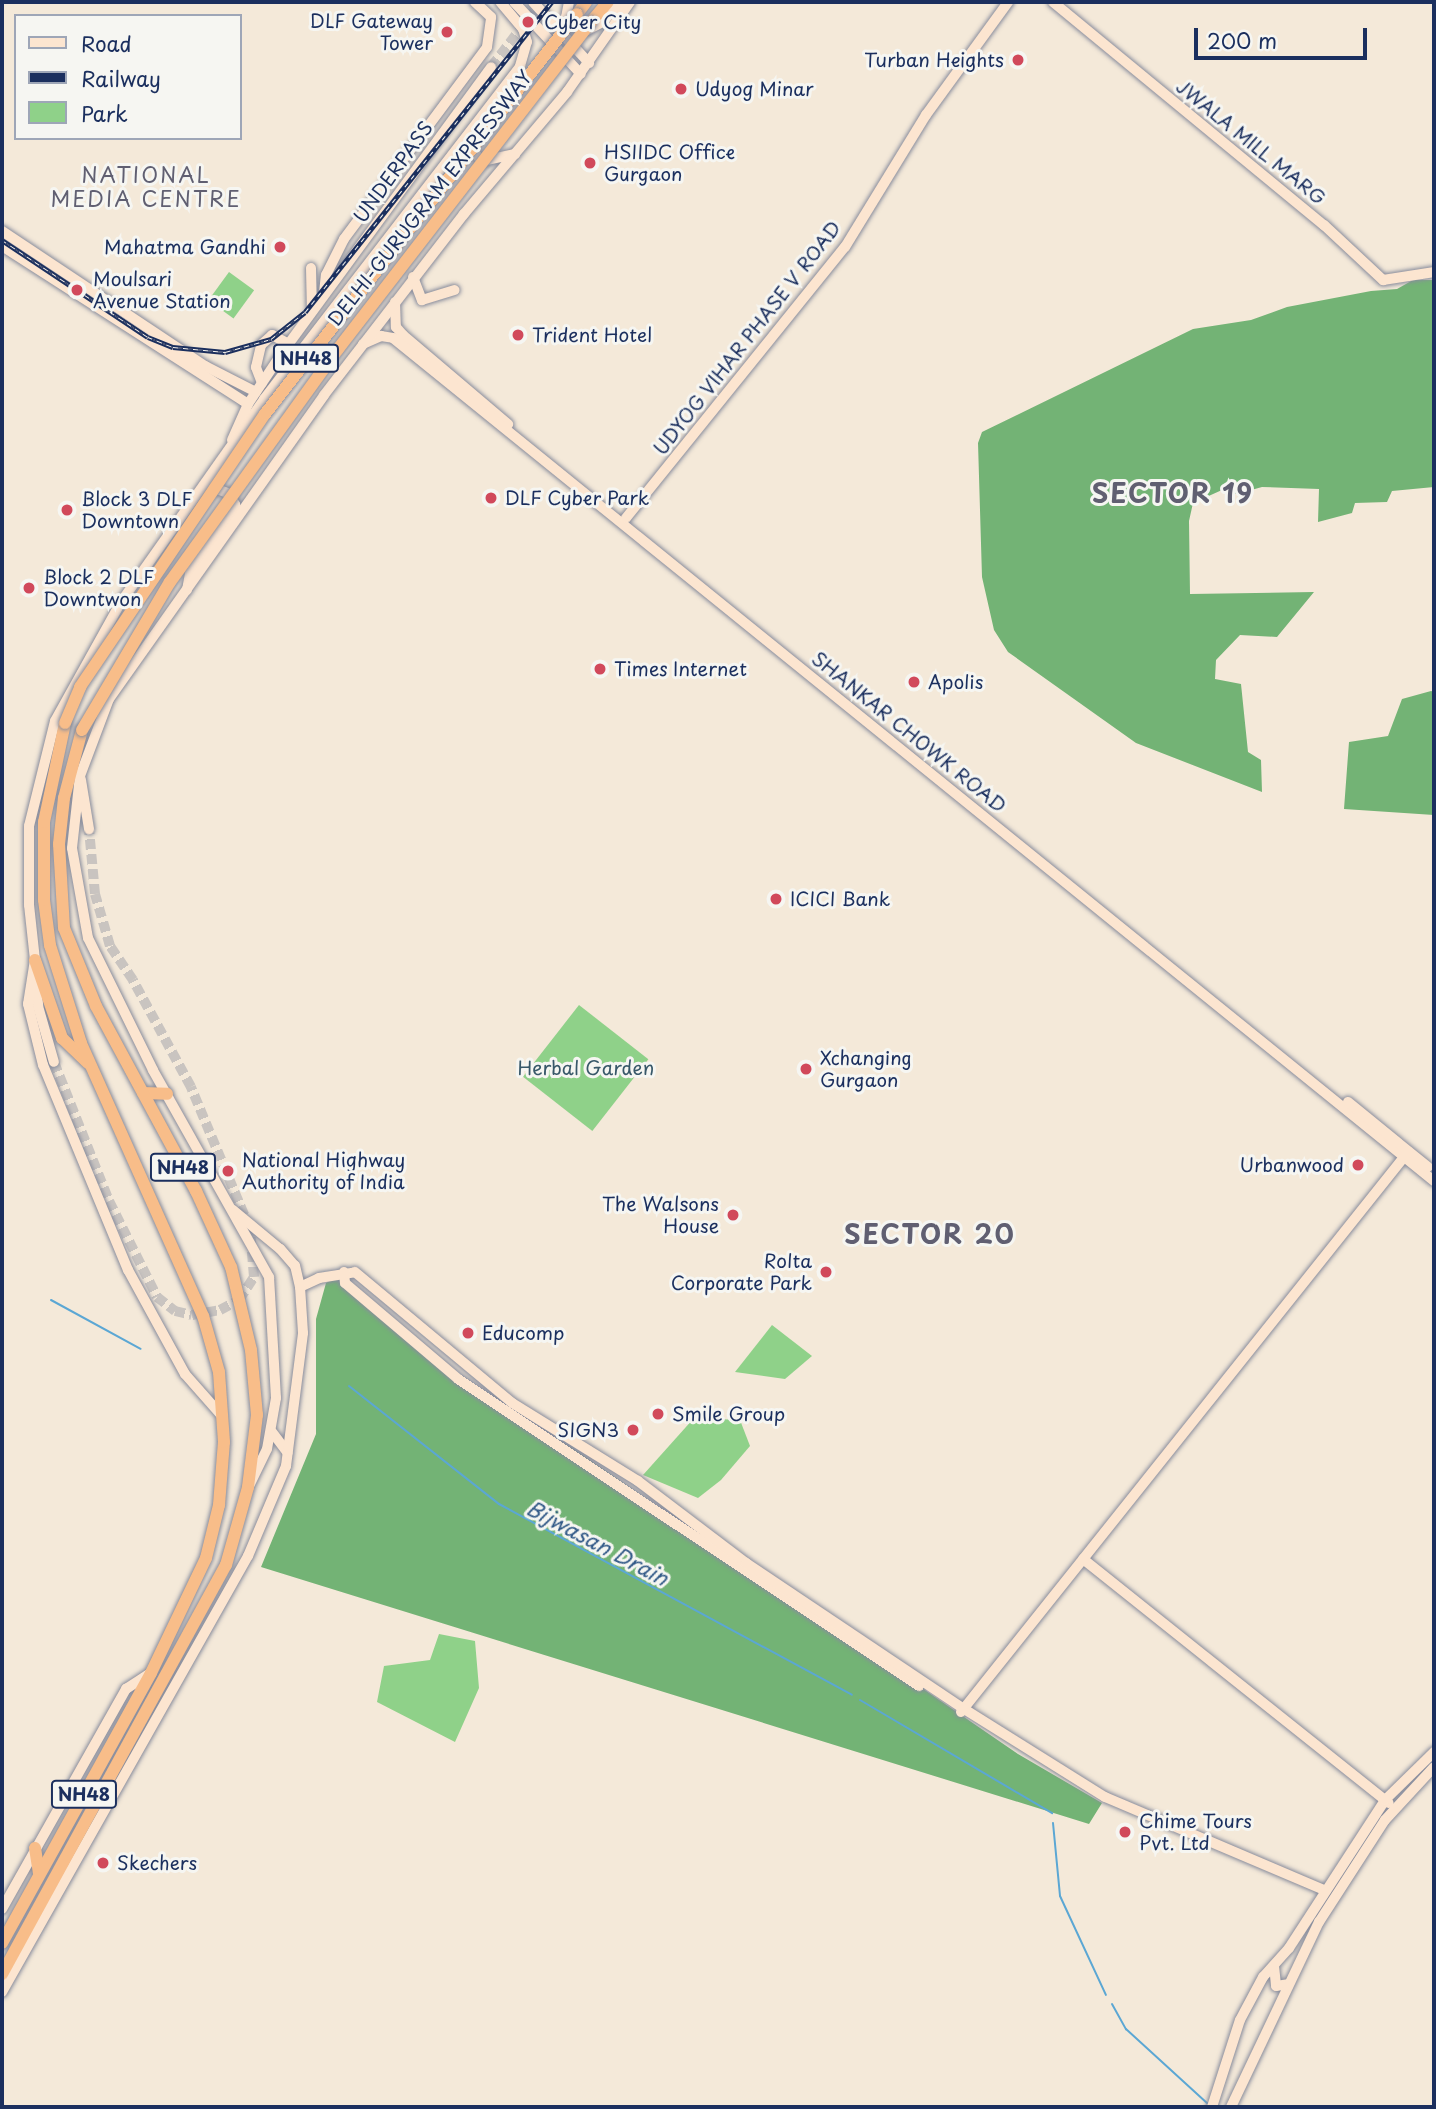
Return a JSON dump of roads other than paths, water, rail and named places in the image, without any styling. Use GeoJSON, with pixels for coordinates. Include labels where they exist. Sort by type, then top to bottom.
{"type":"FeatureCollection","features":[{"type":"Feature","properties":{"kind":"highway","name":"DELHI-GURUGRAM EXPRESSWAY"},"geometry":{"type":"LineString","coordinates":[[2,1943],[151,1672],[206,1558],[219,1505],[222,1416],[219,1372],[203,1316],[91,1065],[50,945],[44,900],[44,822],[65,723],[80,687],[265,414],[586,2]]}},
{"type":"Feature","properties":{"kind":"highway","name":"DELHI-GURUGRAM EXPRESSWAY"},"geometry":{"type":"LineString","coordinates":[[2,1974],[201,1616],[226,1565],[248,1487],[256,1386],[232,1268],[96,1006],[64,928],[59,844],[64,798],[82,730],[170,582],[322,370],[608,2]]}},
{"type":"Feature","properties":{"kind":"highway"},"geometry":{"type":"LineString","coordinates":[[35,960],[62,1038],[91,1065]]}},
{"type":"Feature","properties":{"kind":"highway"},"geometry":{"type":"LineString","coordinates":[[143,1093],[167,1094]]}},
{"type":"Feature","properties":{"kind":"highway"},"geometry":{"type":"LineString","coordinates":[[35,1848],[39,1874]]}},
{"type":"Feature","properties":{"kind":"main road"},"geometry":{"type":"LineString","coordinates":[[323,297],[326,275],[344,239],[487,47],[491,17],[475,2]]}},
{"type":"Feature","properties":{"kind":"main road"},"geometry":{"type":"LineString","coordinates":[[54,1062],[37,998],[29,905],[29,826],[48,738],[75,679],[102,634],[230,447],[348,285],[520,66],[527,42],[512,16],[500,2]]}},
{"type":"Feature","properties":{"kind":"main road"},"geometry":{"type":"LineString","coordinates":[[514,2],[548,43],[581,74]]}},
{"type":"Feature","properties":{"kind":"main road"},"geometry":{"type":"LineString","coordinates":[[533,2],[589,63]]}},
{"type":"Feature","properties":{"kind":"main road"},"geometry":{"type":"LineString","coordinates":[[542,2],[547,17]]}},
{"type":"Feature","properties":{"kind":"main road"},"geometry":{"type":"LineString","coordinates":[[569,2],[566,17],[570,25],[587,30],[603,22],[619,2]]}},
{"type":"Feature","properties":{"kind":"main road"},"geometry":{"type":"LineString","coordinates":[[248,1487],[260,1471],[272,1432],[276,1344],[269,1277],[167,1094],[97,959],[75,884],[72,848],[80,776],[109,699],[187,593],[355,351],[581,74],[630,2]]}},
{"type":"Feature","properties":{"kind":"main road","name":"UDYOG VIHAR PHASE V ROAD"},"geometry":{"type":"LineString","coordinates":[[626,518],[845,247],[926,115],[1008,2]]}},
{"type":"Feature","properties":{"kind":"main road","name":"JWALA MILL MARG"},"geometry":{"type":"LineString","coordinates":[[1053,2],[1324,225],[1382,280],[1434,272]]}},
{"type":"Feature","properties":{"kind":"main road"},"geometry":{"type":"LineString","coordinates":[[557,51],[568,39]]}},
{"type":"Feature","properties":{"kind":"main road","name":"UNDERPASS"},"geometry":{"type":"LineString","coordinates":[[230,447],[248,404],[289,344],[491,67]]}},
{"type":"Feature","properties":{"kind":"main road"},"geometry":{"type":"LineString","coordinates":[[468,134],[466,143],[482,161],[515,154]]}},
{"type":"Feature","properties":{"kind":"main road"},"geometry":{"type":"LineString","coordinates":[[2,231],[205,366],[242,383],[259,388],[256,367],[261,345],[272,335],[289,344]]}},
{"type":"Feature","properties":{"kind":"main road"},"geometry":{"type":"LineString","coordinates":[[2,246],[248,404]]}},
{"type":"Feature","properties":{"kind":"main road"},"geometry":{"type":"LineString","coordinates":[[311,268],[312,311]]}},
{"type":"Feature","properties":{"kind":"main road"},"geometry":{"type":"LineString","coordinates":[[413,277],[422,300],[454,290]]}},
{"type":"Feature","properties":{"kind":"main road","name":"SHANKAR CHOWK ROAD"},"geometry":{"type":"LineString","coordinates":[[395,302],[396,327],[403,335],[1406,1154],[1434,1181]]}},
{"type":"Feature","properties":{"kind":"main road","name":"SHANKAR CHOWK ROAD"},"geometry":{"type":"LineString","coordinates":[[355,351],[370,340],[393,338],[1406,1154],[1434,1172]]}},
{"type":"Feature","properties":{"kind":"main road"},"geometry":{"type":"LineString","coordinates":[[238,398],[243,391],[242,383]]}},
{"type":"Feature","properties":{"kind":"main road"},"geometry":{"type":"LineString","coordinates":[[187,593],[190,573],[235,505],[221,488],[199,492]]}},
{"type":"Feature","properties":{"kind":"main road"},"geometry":{"type":"LineString","coordinates":[[80,776],[89,829]]}},
{"type":"Feature","properties":{"kind":"main road"},"geometry":{"type":"LineString","coordinates":[[35,960],[28,1004],[51,1091],[128,1270],[184,1374],[222,1416]]}},
{"type":"Feature","properties":{"kind":"main road"},"geometry":{"type":"LineString","coordinates":[[962,1710],[1406,1154]]}},
{"type":"Feature","properties":{"kind":"main road"},"geometry":{"type":"LineString","coordinates":[[2,1993],[248,1556],[269,1513],[288,1454],[302,1342],[300,1287],[295,1266],[280,1249],[230,1209]]}},
{"type":"Feature","properties":{"kind":"main road"},"geometry":{"type":"LineString","coordinates":[[300,1287],[350,1272]]}},
{"type":"Feature","properties":{"kind":"main road"},"geometry":{"type":"LineString","coordinates":[[350,1272],[512,1403],[638,1481],[746,1563],[962,1710]]}},
{"type":"Feature","properties":{"kind":"main road"},"geometry":{"type":"LineString","coordinates":[[350,1272],[350,1287],[457,1379],[1110,1805],[1322,1893]]}},
{"type":"Feature","properties":{"kind":"main road"},"geometry":{"type":"LineString","coordinates":[[272,1432],[288,1454]]}},
{"type":"Feature","properties":{"kind":"main road"},"geometry":{"type":"LineString","coordinates":[[1083,1559],[1395,1807]]}},
{"type":"Feature","properties":{"kind":"main road"},"geometry":{"type":"LineString","coordinates":[[2,1909],[126,1689],[151,1672]]}},
{"type":"Feature","properties":{"kind":"main road"},"geometry":{"type":"LineString","coordinates":[[1212,2105],[1240,2020],[1274,1965],[1385,1800],[1434,1752]]}},
{"type":"Feature","properties":{"kind":"main road"},"geometry":{"type":"LineString","coordinates":[[1231,2107],[1319,1922],[1395,1807],[1434,1767]]}},
{"type":"Feature","properties":{"kind":"main road"},"geometry":{"type":"LineString","coordinates":[[1274,1965],[1276,1986],[1288,1984]]}},
{"type":"Feature","properties":{"kind":"waterway","name":"Bijwasan Drain"},"geometry":{"type":"LineString","coordinates":[[51,1300],[141,1349]]}},
{"type":"Feature","properties":{"kind":"waterway","name":"Bijwasan Drain"},"geometry":{"type":"LineString","coordinates":[[349,1386],[499,1504],[852,1695]]}},
{"type":"Feature","properties":{"kind":"waterway","name":"Bijwasan Drain"},"geometry":{"type":"LineString","coordinates":[[860,1700],[1052,1813]]}},
{"type":"Feature","properties":{"kind":"waterway","name":"Bijwasan Drain"},"geometry":{"type":"LineString","coordinates":[[1053,1823],[1060,1896],[1106,1995]]}},
{"type":"Feature","properties":{"kind":"waterway","name":"Bijwasan Drain"},"geometry":{"type":"LineString","coordinates":[[1112,2004],[1126,2029],[1207,2103]]}},
{"type":"Feature","properties":{"kind":"tunnel"},"geometry":{"type":"LineString","coordinates":[[491,67],[541,2]]}},
{"type":"Feature","properties":{"kind":"tunnel"},"geometry":{"type":"LineString","coordinates":[[54,1062],[109,1201],[157,1297],[175,1311],[192,1315],[220,1310],[239,1300],[254,1277],[250,1229],[191,1087],[133,980],[110,946],[95,894],[89,829]]}},
{"type":"Feature","properties":{"kind":"railway"},"geometry":{"type":"LineString","coordinates":[[2,240],[148,337],[173,347],[225,352],[271,339],[305,312],[552,2]]}},
{"type":"Feature","properties":{"kind":"place","name":"Cyber City"},"geometry":{"type":"Point","coordinates":[528,22]}},
{"type":"Feature","properties":{"kind":"place","name":"DLF Gateway Tower"},"geometry":{"type":"Point","coordinates":[447,32]}},
{"type":"Feature","properties":{"kind":"place","name":"Turban Heights"},"geometry":{"type":"Point","coordinates":[1018,60]}},
{"type":"Feature","properties":{"kind":"place","name":"Udyog Minar"},"geometry":{"type":"Point","coordinates":[681,89]}},
{"type":"Feature","properties":{"kind":"place","name":"HSIIDC Office Gurgaon"},"geometry":{"type":"Point","coordinates":[590,163]}},
{"type":"Feature","properties":{"kind":"place","name":"Mahatma Gandhi"},"geometry":{"type":"Point","coordinates":[280,247]}},
{"type":"Feature","properties":{"kind":"place","name":"Moulsari Avenue Station"},"geometry":{"type":"Point","coordinates":[77,290]}},
{"type":"Feature","properties":{"kind":"place","name":"Trident Hotel"},"geometry":{"type":"Point","coordinates":[518,335]}},
{"type":"Feature","properties":{"kind":"place","name":"DLF Cyber Park"},"geometry":{"type":"Point","coordinates":[491,498]}},
{"type":"Feature","properties":{"kind":"place","name":"Block 3 DLF Downtown"},"geometry":{"type":"Point","coordinates":[67,510]}},
{"type":"Feature","properties":{"kind":"place","name":"Block 2 DLF Downtwon"},"geometry":{"type":"Point","coordinates":[29,588]}},
{"type":"Feature","properties":{"kind":"place","name":"Times Internet"},"geometry":{"type":"Point","coordinates":[600,669]}},
{"type":"Feature","properties":{"kind":"place","name":"Apolis"},"geometry":{"type":"Point","coordinates":[914,682]}},
{"type":"Feature","properties":{"kind":"place","name":"ICICI Bank"},"geometry":{"type":"Point","coordinates":[776,899]}},
{"type":"Feature","properties":{"kind":"place","name":"Xchanging Gurgaon"},"geometry":{"type":"Point","coordinates":[806,1069]}},
{"type":"Feature","properties":{"kind":"place","name":"Urbanwood"},"geometry":{"type":"Point","coordinates":[1358,1165]}},
{"type":"Feature","properties":{"kind":"place","name":"National Highway Authority of India"},"geometry":{"type":"Point","coordinates":[228,1171]}},
{"type":"Feature","properties":{"kind":"place","name":"The Walsons House"},"geometry":{"type":"Point","coordinates":[733,1215]}},
{"type":"Feature","properties":{"kind":"place","name":"Rolta Corporate Park"},"geometry":{"type":"Point","coordinates":[826,1272]}},
{"type":"Feature","properties":{"kind":"place","name":"Educomp"},"geometry":{"type":"Point","coordinates":[468,1333]}},
{"type":"Feature","properties":{"kind":"place","name":"Smile Group"},"geometry":{"type":"Point","coordinates":[658,1414]}},
{"type":"Feature","properties":{"kind":"place","name":"SIGN3"},"geometry":{"type":"Point","coordinates":[633,1430]}},
{"type":"Feature","properties":{"kind":"place","name":"Chime Tours Pvt. Ltd"},"geometry":{"type":"Point","coordinates":[1125,1832]}},
{"type":"Feature","properties":{"kind":"place","name":"Skechers"},"geometry":{"type":"Point","coordinates":[103,1863]}},
{"type":"Feature","properties":{"kind":"district","name":"NATIONAL MEDIA CENTRE"},"geometry":{"type":"Point","coordinates":[146,186]}},
{"type":"Feature","properties":{"kind":"district","name":"SECTOR 19"},"geometry":{"type":"Point","coordinates":[1173,493]}},
{"type":"Feature","properties":{"kind":"district","name":"SECTOR 20"},"geometry":{"type":"Point","coordinates":[930,1234]}},
{"type":"Feature","properties":{"kind":"park label","name":"Herbal Garden"},"geometry":{"type":"Point","coordinates":[586,1068]}}]}
